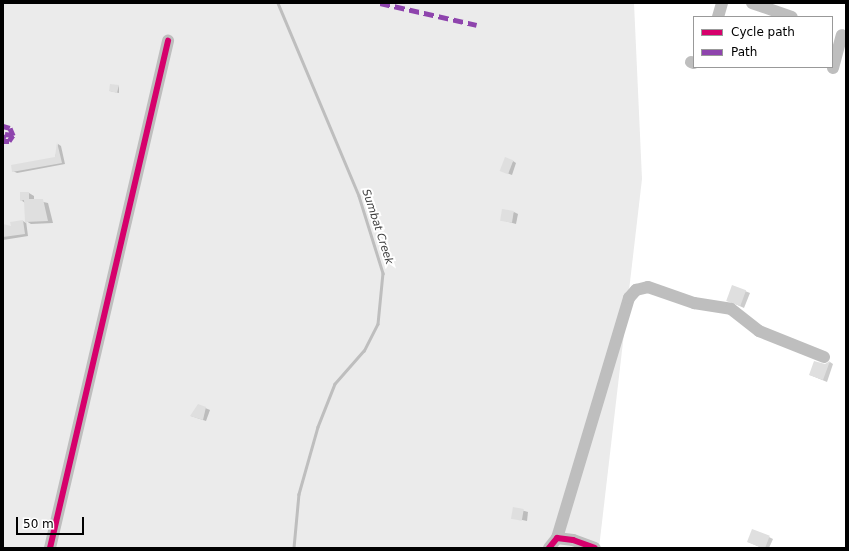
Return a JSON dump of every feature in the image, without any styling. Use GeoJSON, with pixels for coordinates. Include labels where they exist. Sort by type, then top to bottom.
{"type":"FeatureCollection","features":[{"type":"Feature","properties":{"kind":"street"},"geometry":{"type":"LineString","coordinates":[[718,16],[722,3]]}},
{"type":"Feature","properties":{"kind":"street"},"geometry":{"type":"LineString","coordinates":[[752,3],[789,16]]}},
{"type":"Feature","properties":{"kind":"street"},"geometry":{"type":"LineString","coordinates":[[833,68],[840,33]]}},
{"type":"Feature","properties":{"kind":"street"},"geometry":{"type":"LineString","coordinates":[[50,548],[168,41]]}},
{"type":"Feature","properties":{"kind":"street"},"geometry":{"type":"LineString","coordinates":[[549,548],[557,538],[630,298],[636,290],[648,287],[694,303],[731,309],[759,331],[824,357]]}},
{"type":"Feature","properties":{"kind":"street"},"geometry":{"type":"LineString","coordinates":[[557,538],[573,540],[595,548]]}},
{"type":"Feature","properties":{"kind":"shaded area"},"geometry":{"type":"Polygon","coordinates":[[[3,3],[634,3],[642,179],[599,548],[3,548],[3,3]]]}},
{"type":"Feature","properties":{"kind":"building"},"geometry":{"type":"Polygon","coordinates":[[[110,84],[119,85],[117,93],[109,91],[110,84]]]}},
{"type":"Feature","properties":{"kind":"building"},"geometry":{"type":"Polygon","coordinates":[[[57,142],[62,163],[12,172],[11,165],[55,157],[57,142]]]}},
{"type":"Feature","properties":{"kind":"building"},"geometry":{"type":"Polygon","coordinates":[[[505,157],[513,160],[508,174],[500,171],[505,157]]]}},
{"type":"Feature","properties":{"kind":"building"},"geometry":{"type":"Polygon","coordinates":[[[20,192],[29,192],[29,199],[43,199],[48,221],[25,222],[24,200],[20,201],[20,192]]]}},
{"type":"Feature","properties":{"kind":"building"},"geometry":{"type":"Polygon","coordinates":[[[502,209],[514,211],[512,223],[500,221],[502,209]]]}},
{"type":"Feature","properties":{"kind":"building"},"geometry":{"type":"Polygon","coordinates":[[[23,220],[25,234],[3,237],[3,224],[11,226],[10,222],[23,220]]]}},
{"type":"Feature","properties":{"kind":"building"},"geometry":{"type":"Polygon","coordinates":[[[732,285],[746,290],[740,306],[726,301],[732,285]]]}},
{"type":"Feature","properties":{"kind":"building"},"geometry":{"type":"Polygon","coordinates":[[[814,361],[825,364],[830,361],[823,380],[809,375],[814,361]]]}},
{"type":"Feature","properties":{"kind":"building"},"geometry":{"type":"Polygon","coordinates":[[[198,404],[206,407],[203,420],[190,416],[198,404]]]}},
{"type":"Feature","properties":{"kind":"building"},"geometry":{"type":"Polygon","coordinates":[[[513,507],[524,509],[522,521],[511,519],[513,507]]]}},
{"type":"Feature","properties":{"kind":"building"},"geometry":{"type":"Polygon","coordinates":[[[752,529],[770,536],[765,548],[747,542],[752,529]]]}},
{"type":"Feature","properties":{"kind":"waterway","name":"Sumbat Creek"},"geometry":{"type":"LineString","coordinates":[[278,3],[359,196],[383,273],[378,324],[364,351],[335,384],[318,427],[299,494],[294,548]]}},
{"type":"Feature","properties":{"kind":"marked path"},"geometry":{"type":"LineString","coordinates":[[380,3],[477,25]]}},
{"type":"Feature","properties":{"kind":"marked path"},"geometry":{"type":"LineString","coordinates":[[3,126],[10,128],[13,135],[9,141],[3,141]]}},
{"type":"Feature","properties":{"kind":"marked path"},"geometry":{"type":"LineString","coordinates":[[3,138],[5,134],[13,135]]}},
{"type":"Feature","properties":{"kind":"cycle path"},"geometry":{"type":"LineString","coordinates":[[50,548],[168,41]]}},
{"type":"Feature","properties":{"kind":"cycle path"},"geometry":{"type":"LineString","coordinates":[[549,548],[557,538],[573,540],[595,548]]}}]}
